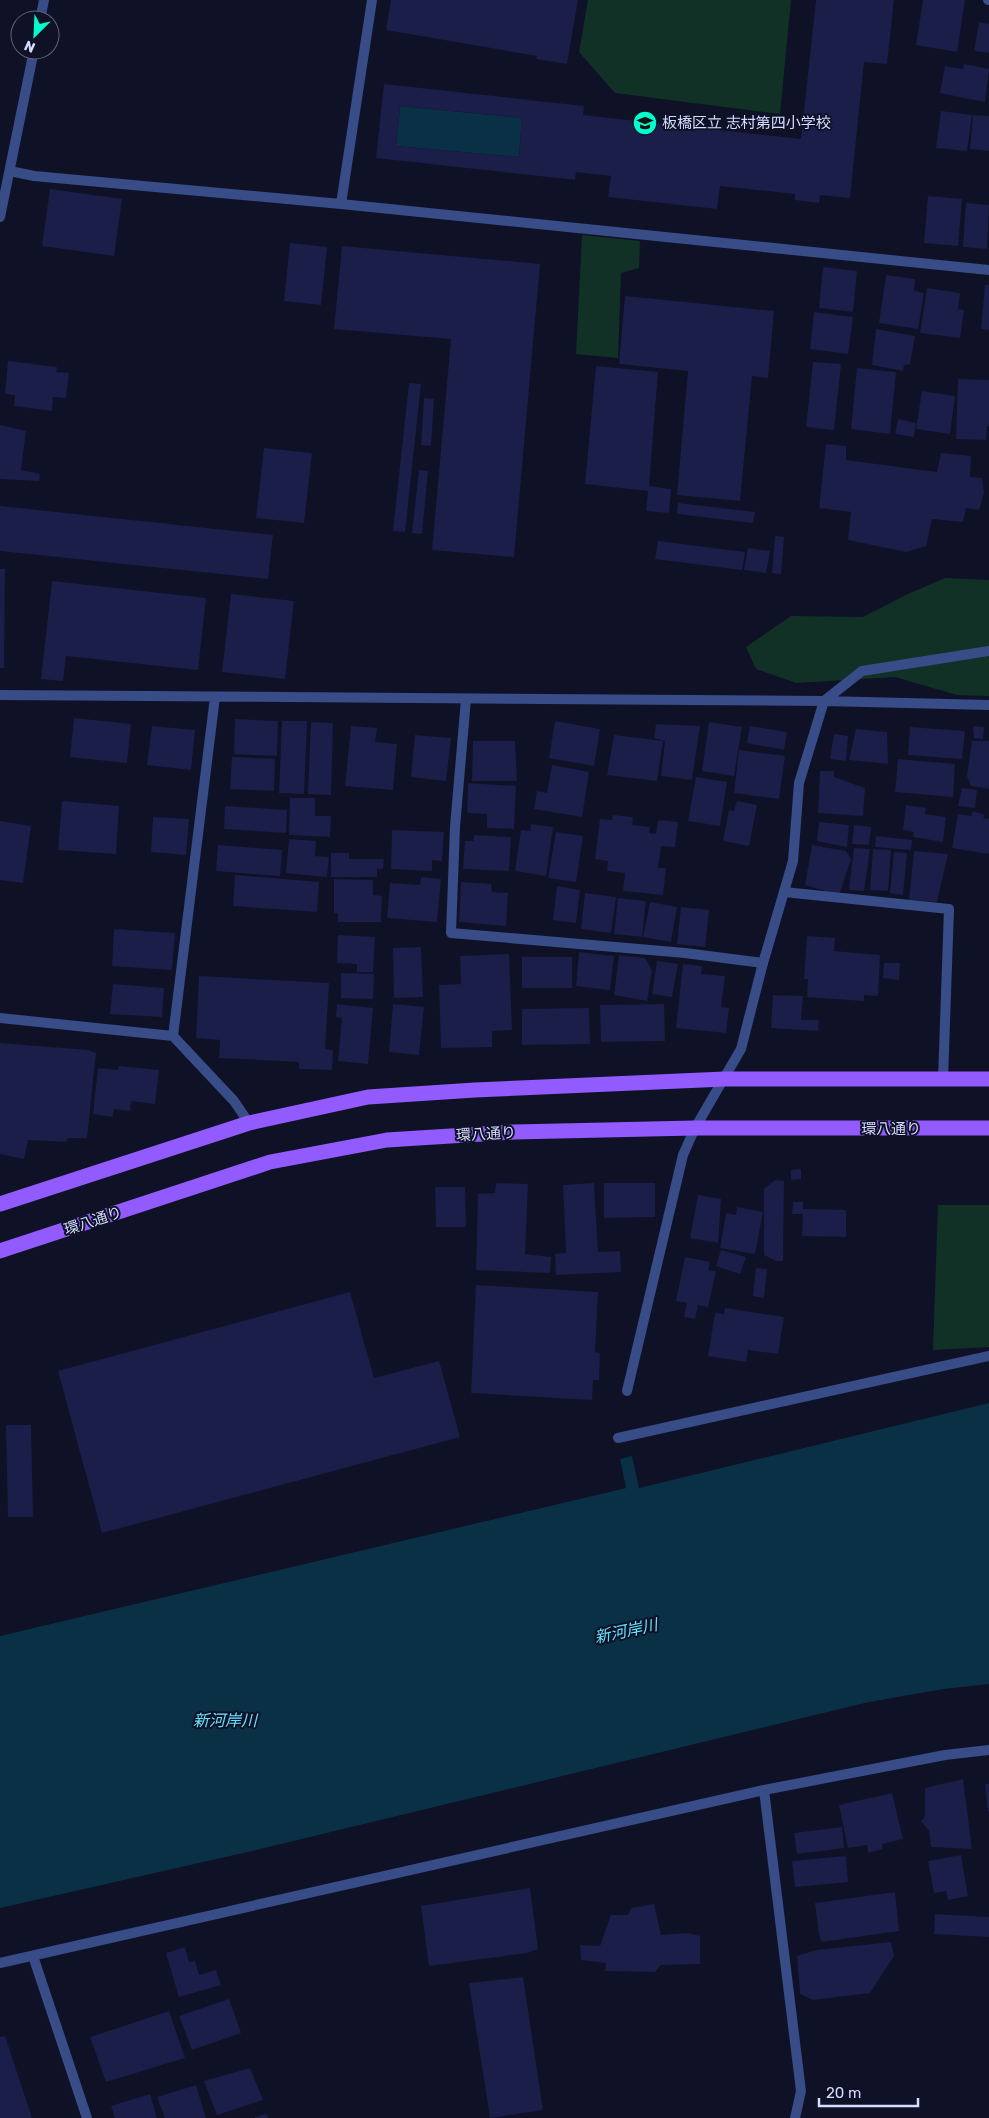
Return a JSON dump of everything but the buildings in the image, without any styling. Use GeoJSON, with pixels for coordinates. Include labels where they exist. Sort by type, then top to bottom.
{"type":"FeatureCollection","features":[{"type":"Feature","properties":{"kind":"main road"},"geometry":{"type":"LineString","coordinates":[[0,1204],[248,1123],[368,1097],[475,1090],[725,1079],[989,1078]]}},
{"type":"Feature","properties":{"kind":"main road","name":"環八通り"},"geometry":{"type":"LineString","coordinates":[[0,1251],[270,1162],[387,1140],[514,1132],[695,1128],[989,1128]]}},
{"type":"Feature","properties":{"kind":"street"},"geometry":{"type":"LineString","coordinates":[[341,204],[372,0]]}},
{"type":"Feature","properties":{"kind":"street"},"geometry":{"type":"LineString","coordinates":[[0,217],[32,60]]}},
{"type":"Feature","properties":{"kind":"street"},"geometry":{"type":"LineString","coordinates":[[10,171],[34,176],[341,204],[989,270]]}},
{"type":"Feature","properties":{"kind":"street"},"geometry":{"type":"LineString","coordinates":[[627,1391],[683,1155],[695,1128],[741,1049],[763,962],[793,861],[799,783],[824,701],[862,671],[989,652]]}},
{"type":"Feature","properties":{"kind":"street"},"geometry":{"type":"LineString","coordinates":[[0,695],[824,701],[989,705]]}},
{"type":"Feature","properties":{"kind":"street"},"geometry":{"type":"LineString","coordinates":[[173,1036],[215,697]]}},
{"type":"Feature","properties":{"kind":"street"},"geometry":{"type":"LineString","coordinates":[[466,699],[455,827],[451,933],[763,962]]}},
{"type":"Feature","properties":{"kind":"street"},"geometry":{"type":"LineString","coordinates":[[784,892],[949,909],[943,1079]]}},
{"type":"Feature","properties":{"kind":"street"},"geometry":{"type":"LineString","coordinates":[[0,1018],[173,1036],[234,1101],[248,1123]]}},
{"type":"Feature","properties":{"kind":"street"},"geometry":{"type":"LineString","coordinates":[[618,1438],[989,1356]]}},
{"type":"Feature","properties":{"kind":"street"},"geometry":{"type":"LineString","coordinates":[[0,1964],[764,1790],[945,1755],[989,1750]]}},
{"type":"Feature","properties":{"kind":"street"},"geometry":{"type":"LineString","coordinates":[[764,1790],[801,2091],[798,2117]]}},
{"type":"Feature","properties":{"kind":"street"},"geometry":{"type":"LineString","coordinates":[[33,1956],[87,2118]]}},
{"type":"Feature","properties":{"kind":"green space"},"geometry":{"type":"Polygon","coordinates":[[[588,0],[791,0],[780,114],[615,93],[579,52],[588,0]]]}},
{"type":"Feature","properties":{"kind":"green space"},"geometry":{"type":"Polygon","coordinates":[[[582,235],[640,241],[639,268],[621,273],[618,358],[576,354],[582,235]]]}},
{"type":"Feature","properties":{"kind":"green space"},"geometry":{"type":"Polygon","coordinates":[[[945,578],[989,580],[989,696],[957,695],[895,677],[796,683],[756,669],[746,647],[791,616],[863,617],[945,578]]]}},
{"type":"Feature","properties":{"kind":"green space"},"geometry":{"type":"Polygon","coordinates":[[[938,1205],[989,1205],[989,1347],[933,1350],[938,1205]]]}},
{"type":"Feature","properties":{"kind":"water"},"geometry":{"type":"Polygon","coordinates":[[[400,106],[522,118],[519,157],[396,146],[400,106]]]}},
{"type":"Feature","properties":{"kind":"water","name":"新河岸川"},"geometry":{"type":"Polygon","coordinates":[[[989,1403],[989,1684],[943,1689],[869,1702],[252,1851],[0,1908],[0,1636],[626,1488],[620,1459],[632,1456],[639,1488],[989,1403]]]}},
{"type":"Feature","properties":{"kind":"place","name":"板橋区立 志村第四小学校"},"geometry":{"type":"Point","coordinates":[645,123]}}]}
